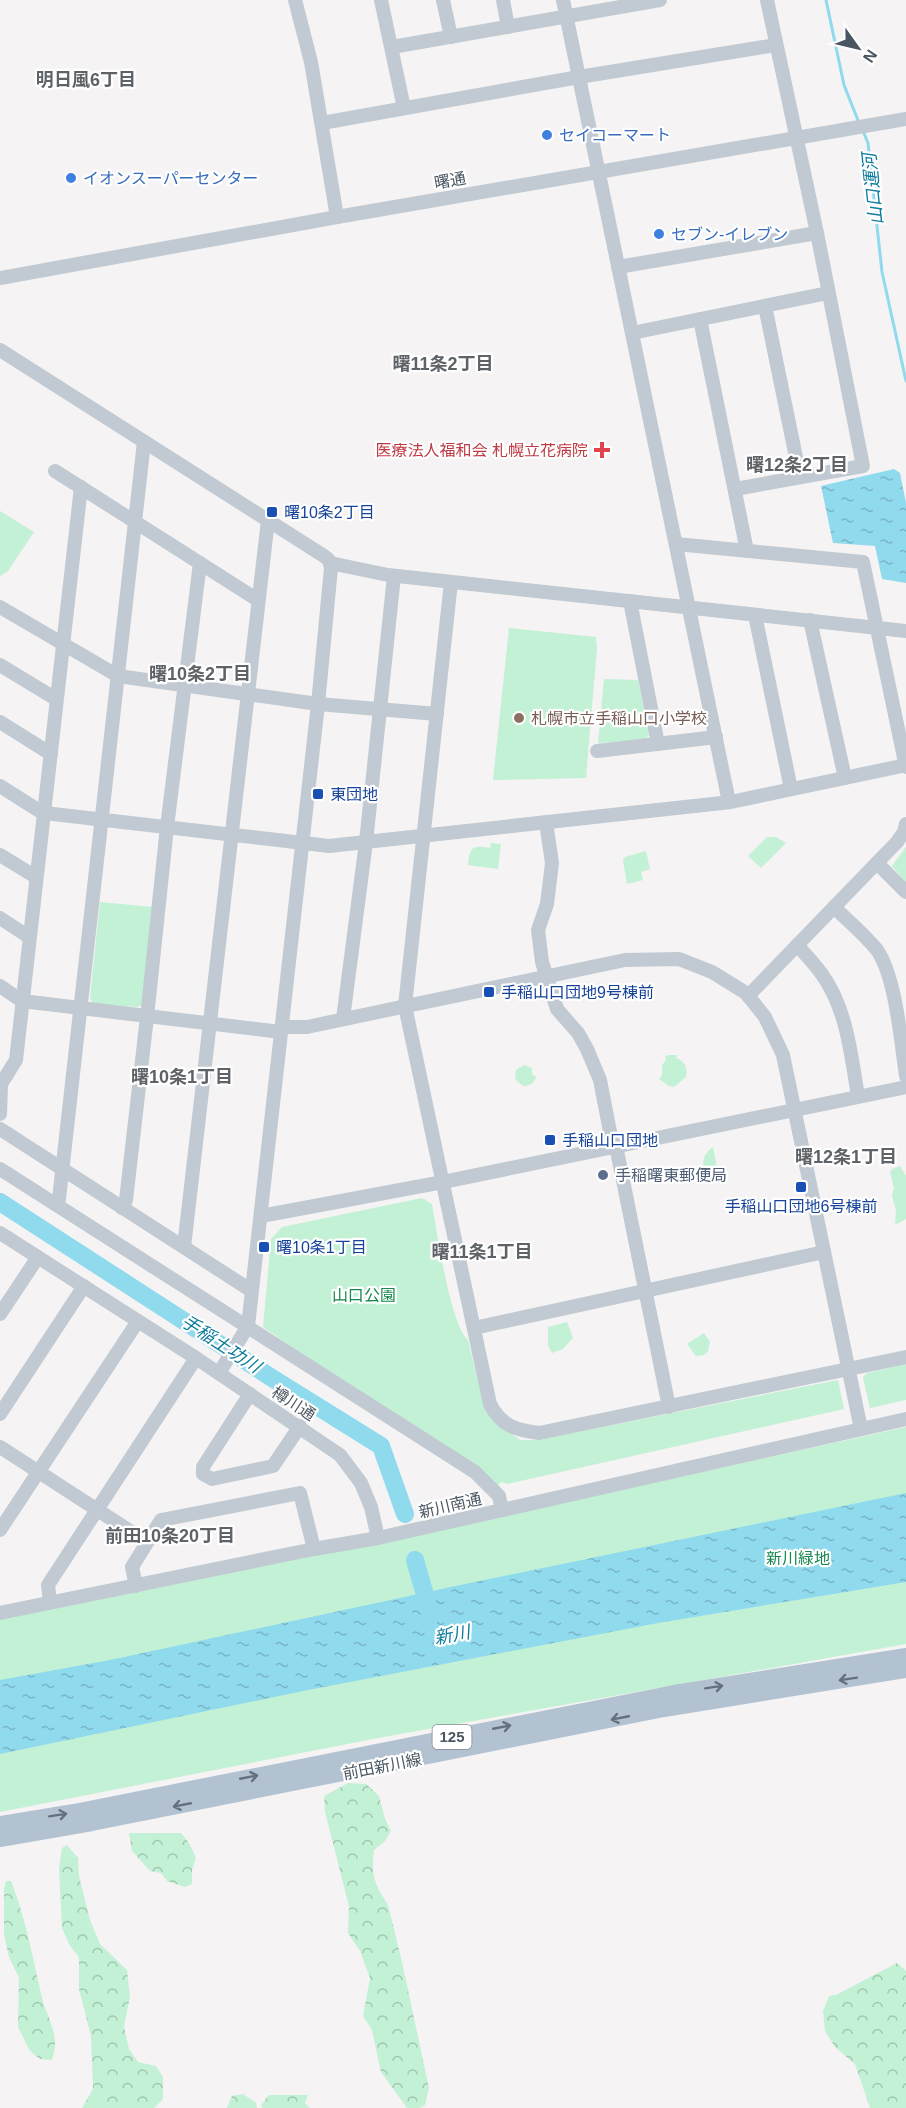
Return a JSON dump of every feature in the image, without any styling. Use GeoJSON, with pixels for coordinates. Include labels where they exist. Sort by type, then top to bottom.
{"type":"FeatureCollection","features":[{"type":"Feature","properties":{"kind":"main road","name":"前田新川線"},"geometry":{"type":"LineString","coordinates":[[0,1824],[86,1810],[906,1656]]}},
{"type":"Feature","properties":{"kind":"main road","name":"前田新川線"},"geometry":{"type":"LineString","coordinates":[[0,1839],[92,1823],[676,1700],[906,1670]]}},
{"type":"Feature","properties":{"kind":"street"},"geometry":{"type":"LineString","coordinates":[[295,0],[311,62],[337,217]]}},
{"type":"Feature","properties":{"kind":"street"},"geometry":{"type":"LineString","coordinates":[[381,0],[404,108]]}},
{"type":"Feature","properties":{"kind":"street"},"geometry":{"type":"LineString","coordinates":[[443,0],[451,37]]}},
{"type":"Feature","properties":{"kind":"street"},"geometry":{"type":"LineString","coordinates":[[503,0],[508,27]]}},
{"type":"Feature","properties":{"kind":"street"},"geometry":{"type":"LineString","coordinates":[[563,0],[729,802]]}},
{"type":"Feature","properties":{"kind":"street"},"geometry":{"type":"LineString","coordinates":[[392,47],[567,17],[630,3],[660,0]]}},
{"type":"Feature","properties":{"kind":"street"},"geometry":{"type":"LineString","coordinates":[[735,489],[864,465],[767,0]]}},
{"type":"Feature","properties":{"kind":"street"},"geometry":{"type":"LineString","coordinates":[[322,123],[579,77],[776,45]]}},
{"type":"Feature","properties":{"kind":"street","name":"曙通"},"geometry":{"type":"LineString","coordinates":[[0,278],[598,171],[906,119]]}},
{"type":"Feature","properties":{"kind":"street"},"geometry":{"type":"LineString","coordinates":[[618,267],[817,233]]}},
{"type":"Feature","properties":{"kind":"street"},"geometry":{"type":"LineString","coordinates":[[632,333],[828,293]]}},
{"type":"Feature","properties":{"kind":"street"},"geometry":{"type":"LineString","coordinates":[[765,306],[800,477]]}},
{"type":"Feature","properties":{"kind":"street"},"geometry":{"type":"LineString","coordinates":[[699,319],[747,551]]}},
{"type":"Feature","properties":{"kind":"street"},"geometry":{"type":"LineString","coordinates":[[0,350],[324,556],[330,563],[318,704],[252,1291],[246,1331],[222,1369]]}},
{"type":"Feature","properties":{"kind":"street"},"geometry":{"type":"LineString","coordinates":[[57,1205],[63,1171],[144,442]]}},
{"type":"Feature","properties":{"kind":"street"},"geometry":{"type":"LineString","coordinates":[[55,471],[258,600]]}},
{"type":"Feature","properties":{"kind":"street"},"geometry":{"type":"LineString","coordinates":[[0,1114],[1,1084],[16,1060],[81,487]]}},
{"type":"Feature","properties":{"kind":"street"},"geometry":{"type":"LineString","coordinates":[[184,1247],[211,1024],[246,694],[268,520]]}},
{"type":"Feature","properties":{"kind":"street"},"geometry":{"type":"LineString","coordinates":[[0,786],[44,812],[329,846],[729,802],[906,766],[863,562],[676,544]]}},
{"type":"Feature","properties":{"kind":"street"},"geometry":{"type":"LineString","coordinates":[[122,1208],[126,1200],[167,827],[200,563]]}},
{"type":"Feature","properties":{"kind":"street"},"geometry":{"type":"LineString","coordinates":[[330,563],[394,576],[906,631]]}},
{"type":"Feature","properties":{"kind":"street"},"geometry":{"type":"LineString","coordinates":[[343,1019],[366,842],[394,576]]}},
{"type":"Feature","properties":{"kind":"street"},"geometry":{"type":"LineString","coordinates":[[451,582],[405,1006],[490,1404],[496,1416],[513,1428],[539,1433],[906,1358]]}},
{"type":"Feature","properties":{"kind":"street"},"geometry":{"type":"LineString","coordinates":[[630,601],[658,744]]}},
{"type":"Feature","properties":{"kind":"street"},"geometry":{"type":"LineString","coordinates":[[2,612],[64,644],[118,676],[318,704],[436,714]]}},
{"type":"Feature","properties":{"kind":"street"},"geometry":{"type":"LineString","coordinates":[[755,615],[791,789]]}},
{"type":"Feature","properties":{"kind":"street"},"geometry":{"type":"LineString","coordinates":[[810,620],[845,778]]}},
{"type":"Feature","properties":{"kind":"street"},"geometry":{"type":"LineString","coordinates":[[0,665],[56,699]]}},
{"type":"Feature","properties":{"kind":"street"},"geometry":{"type":"LineString","coordinates":[[0,722],[51,754]]}},
{"type":"Feature","properties":{"kind":"street"},"geometry":{"type":"LineString","coordinates":[[597,751],[716,737]]}},
{"type":"Feature","properties":{"kind":"street"},"geometry":{"type":"LineString","coordinates":[[546,822],[552,863],[547,904],[538,930],[542,962],[556,1009],[578,1033],[600,1080],[669,1407]]}},
{"type":"Feature","properties":{"kind":"street"},"geometry":{"type":"LineString","coordinates":[[748,996],[897,842],[906,824]]}},
{"type":"Feature","properties":{"kind":"street"},"geometry":{"type":"LineString","coordinates":[[0,855],[36,878]]}},
{"type":"Feature","properties":{"kind":"street"},"geometry":{"type":"LineString","coordinates":[[877,863],[906,892]]}},
{"type":"Feature","properties":{"kind":"street"},"geometry":{"type":"LineString","coordinates":[[834,907],[878,952],[887,971],[893,994],[906,1076]]}},
{"type":"Feature","properties":{"kind":"street"},"geometry":{"type":"LineString","coordinates":[[0,918],[29,937]]}},
{"type":"Feature","properties":{"kind":"street"},"geometry":{"type":"LineString","coordinates":[[797,945],[822,974],[835,998],[847,1034],[858,1096]]}},
{"type":"Feature","properties":{"kind":"street"},"geometry":{"type":"LineString","coordinates":[[0,986],[22,1002],[282,1030],[307,1027],[635,958],[678,959],[712,972],[748,996],[765,1017],[783,1055],[861,1429]]}},
{"type":"Feature","properties":{"kind":"street"},"geometry":{"type":"LineString","coordinates":[[261,1216],[443,1182],[906,1087]]}},
{"type":"Feature","properties":{"kind":"street"},"geometry":{"type":"LineString","coordinates":[[0,1129],[252,1291]]}},
{"type":"Feature","properties":{"kind":"street"},"geometry":{"type":"LineString","coordinates":[[0,1169],[246,1331],[475,1472],[499,1496],[502,1510]]}},
{"type":"Feature","properties":{"kind":"street","name":"樽川通"},"geometry":{"type":"LineString","coordinates":[[2,1239],[38,1257],[196,1358],[222,1369],[250,1394],[340,1455],[361,1483],[371,1506],[378,1538]]}},
{"type":"Feature","properties":{"kind":"street"},"geometry":{"type":"LineString","coordinates":[[474,1328],[824,1252]]}},
{"type":"Feature","properties":{"kind":"street"},"geometry":{"type":"LineString","coordinates":[[0,1314],[38,1257]]}},
{"type":"Feature","properties":{"kind":"street"},"geometry":{"type":"LineString","coordinates":[[0,1414],[84,1286]]}},
{"type":"Feature","properties":{"kind":"street"},"geometry":{"type":"LineString","coordinates":[[0,1530],[138,1321]]}},
{"type":"Feature","properties":{"kind":"street"},"geometry":{"type":"LineString","coordinates":[[50,1602],[48,1585],[196,1358]]}},
{"type":"Feature","properties":{"kind":"street"},"geometry":{"type":"LineString","coordinates":[[250,1394],[203,1467],[203,1474],[212,1479],[273,1466],[300,1426]]}},
{"type":"Feature","properties":{"kind":"street","name":"新川南通"},"geometry":{"type":"LineString","coordinates":[[0,1613],[378,1538],[906,1419]]}},
{"type":"Feature","properties":{"kind":"street"},"geometry":{"type":"LineString","coordinates":[[0,1446],[147,1542]]}},
{"type":"Feature","properties":{"kind":"street"},"geometry":{"type":"LineString","coordinates":[[135,1586],[132,1567],[161,1520],[300,1493],[314,1549]]}},
{"type":"Feature","properties":{"kind":"green space"},"geometry":{"type":"Polygon","coordinates":[[[0,511],[34,532],[8,571],[0,576],[0,511]]]}},
{"type":"Feature","properties":{"kind":"green space"},"geometry":{"type":"Polygon","coordinates":[[[509,628],[596,637],[586,778],[493,780],[509,628]]]}},
{"type":"Feature","properties":{"kind":"green space"},"geometry":{"type":"Polygon","coordinates":[[[604,679],[638,680],[649,735],[645,740],[598,743],[604,679]]]}},
{"type":"Feature","properties":{"kind":"green space"},"geometry":{"type":"Polygon","coordinates":[[[767,837],[776,837],[786,843],[761,868],[748,856],[767,837]]]}},
{"type":"Feature","properties":{"kind":"green space"},"geometry":{"type":"Polygon","coordinates":[[[491,843],[501,844],[498,869],[468,865],[473,849],[476,847],[490,848],[491,843]]]}},
{"type":"Feature","properties":{"kind":"green space"},"geometry":{"type":"Polygon","coordinates":[[[906,847],[906,882],[892,866],[906,847]]]}},
{"type":"Feature","properties":{"kind":"green space"},"geometry":{"type":"Polygon","coordinates":[[[646,851],[650,869],[641,872],[643,880],[627,884],[623,860],[625,857],[646,851]]]}},
{"type":"Feature","properties":{"kind":"green space"},"geometry":{"type":"Polygon","coordinates":[[[100,902],[153,907],[142,1005],[137,1007],[93,1004],[90,998],[100,902]]]}},
{"type":"Feature","properties":{"kind":"green space"},"geometry":{"type":"Polygon","coordinates":[[[677,1055],[676,1058],[684,1063],[687,1071],[686,1077],[674,1087],[659,1079],[662,1075],[662,1065],[666,1060],[665,1056],[677,1055]]]}},
{"type":"Feature","properties":{"kind":"green space"},"geometry":{"type":"Polygon","coordinates":[[[524,1065],[532,1068],[532,1074],[536,1077],[527,1086],[523,1086],[515,1079],[516,1070],[524,1065]]]}},
{"type":"Feature","properties":{"kind":"green space"},"geometry":{"type":"Polygon","coordinates":[[[713,1147],[718,1172],[709,1174],[703,1163],[707,1153],[713,1147]]]}},
{"type":"Feature","properties":{"kind":"green space"},"geometry":{"type":"Polygon","coordinates":[[[900,1166],[906,1176],[906,1219],[895,1225],[896,1211],[892,1195],[894,1188],[890,1172],[900,1166]]]}},
{"type":"Feature","properties":{"kind":"green space","name":"山口公園"},"geometry":{"type":"Polygon","coordinates":[[[422,1198],[432,1204],[450,1297],[461,1331],[468,1340],[482,1398],[490,1416],[520,1440],[536,1440],[838,1380],[844,1409],[507,1484],[501,1482],[498,1486],[424,1439],[263,1327],[271,1239],[282,1227],[422,1198]]]}},
{"type":"Feature","properties":{"kind":"green space"},"geometry":{"type":"Polygon","coordinates":[[[567,1322],[573,1338],[563,1349],[552,1353],[548,1346],[548,1327],[567,1322]]]}},
{"type":"Feature","properties":{"kind":"green space"},"geometry":{"type":"Polygon","coordinates":[[[704,1333],[710,1342],[708,1351],[704,1355],[696,1356],[687,1344],[704,1333]]]}},
{"type":"Feature","properties":{"kind":"green space"},"geometry":{"type":"Polygon","coordinates":[[[906,1364],[906,1400],[870,1408],[863,1377],[867,1373],[906,1364]]]}},
{"type":"Feature","properties":{"kind":"green space","name":"新川緑地"},"geometry":{"type":"Polygon","coordinates":[[[906,1427],[906,1644],[378,1738],[0,1812],[0,1619],[417,1535],[906,1427]]]}},
{"type":"Feature","properties":{"kind":"green space"},"geometry":{"type":"Polygon","coordinates":[[[348,1783],[366,1784],[379,1796],[391,1831],[385,1841],[374,1850],[373,1873],[388,1905],[429,2088],[425,2105],[420,2108],[407,2108],[381,2072],[372,2030],[363,2016],[370,1978],[360,1951],[348,1933],[349,1906],[325,1812],[324,1796],[348,1783]]]}},
{"type":"Feature","properties":{"kind":"green space"},"geometry":{"type":"Polygon","coordinates":[[[129,1833],[181,1833],[196,1858],[192,1870],[192,1884],[185,1887],[167,1881],[161,1873],[150,1871],[132,1851],[129,1833]]]}},
{"type":"Feature","properties":{"kind":"green space"},"geometry":{"type":"Polygon","coordinates":[[[67,1845],[78,1858],[79,1876],[90,1920],[100,1944],[127,1970],[130,1997],[124,2026],[129,2049],[138,2062],[156,2066],[163,2077],[163,2099],[154,2108],[82,2108],[93,2089],[91,2036],[79,1989],[79,1957],[70,1946],[62,1928],[59,1868],[62,1848],[67,1845]]]}},
{"type":"Feature","properties":{"kind":"green space"},"geometry":{"type":"Polygon","coordinates":[[[6,1881],[11,1881],[21,1910],[42,1998],[52,2028],[55,2047],[52,2060],[40,2059],[30,2051],[18,2027],[19,1978],[9,1957],[4,1935],[6,1881]]]}},
{"type":"Feature","properties":{"kind":"green space"},"geometry":{"type":"Polygon","coordinates":[[[897,1963],[906,1971],[906,2108],[870,2108],[855,2064],[835,2047],[825,2031],[823,2011],[829,1996],[836,1995],[897,1963]]]}},
{"type":"Feature","properties":{"kind":"green space"},"geometry":{"type":"Polygon","coordinates":[[[243,2094],[256,2103],[257,2108],[227,2108],[232,2096],[243,2094]]]}},
{"type":"Feature","properties":{"kind":"green space"},"geometry":{"type":"Polygon","coordinates":[[[269,2095],[308,2095],[305,2103],[310,2108],[262,2108],[261,2105],[269,2095]]]}},
{"type":"Feature","properties":{"kind":"water"},"geometry":{"type":"Polygon","coordinates":[[[894,469],[900,473],[906,503],[906,583],[882,579],[875,546],[833,543],[821,486],[894,469]]]}},
{"type":"Feature","properties":{"kind":"water","name":"新川"},"geometry":{"type":"Polygon","coordinates":[[[906,1493],[906,1582],[658,1623],[303,1691],[0,1754],[0,1680],[110,1660],[906,1493]]]}},
{"type":"Feature","properties":{"kind":"waterway","name":"山口運河"},"geometry":{"type":"LineString","coordinates":[[826,0],[844,85],[859,123]]}},
{"type":"Feature","properties":{"kind":"waterway","name":"山口運河"},"geometry":{"type":"LineString","coordinates":[[863,131],[868,143],[882,272],[906,381]]}},
{"type":"Feature","properties":{"kind":"waterway","name":"手稲土功川"},"geometry":{"type":"LineString","coordinates":[[0,1202],[381,1446],[405,1514]]}},
{"type":"Feature","properties":{"kind":"waterway","name":"手稲土功川"},"geometry":{"type":"LineString","coordinates":[[415,1560],[431,1616]]}},
{"type":"Feature","properties":{"kind":"place","name":"セイコーマート"},"geometry":{"type":"Point","coordinates":[547,135]}},
{"type":"Feature","properties":{"kind":"place","name":"イオンスーパーセンター"},"geometry":{"type":"Point","coordinates":[71,178]}},
{"type":"Feature","properties":{"kind":"place","name":"セブン-イレブン"},"geometry":{"type":"Point","coordinates":[659,234]}},
{"type":"Feature","properties":{"kind":"place","name":"医療法人福和会 札幌立花病院"},"geometry":{"type":"Point","coordinates":[602,450]}},
{"type":"Feature","properties":{"kind":"place","name":"曙10条2丁目"},"geometry":{"type":"Point","coordinates":[272,512]}},
{"type":"Feature","properties":{"kind":"place","name":"札幌市立手稲山口小学校"},"geometry":{"type":"Point","coordinates":[519,718]}},
{"type":"Feature","properties":{"kind":"place","name":"東団地"},"geometry":{"type":"Point","coordinates":[318,794]}},
{"type":"Feature","properties":{"kind":"place","name":"手稲山口団地9号棟前"},"geometry":{"type":"Point","coordinates":[489,992]}},
{"type":"Feature","properties":{"kind":"place","name":"手稲山口団地"},"geometry":{"type":"Point","coordinates":[550,1140]}},
{"type":"Feature","properties":{"kind":"place","name":"手稲曙東郵便局"},"geometry":{"type":"Point","coordinates":[603,1175]}},
{"type":"Feature","properties":{"kind":"place","name":"手稲山口団地6号棟前"},"geometry":{"type":"Point","coordinates":[801,1187]}},
{"type":"Feature","properties":{"kind":"place","name":"曙10条1丁目"},"geometry":{"type":"Point","coordinates":[264,1247]}},
{"type":"Feature","properties":{"kind":"district","name":"明日風6丁目"},"geometry":{"type":"Point","coordinates":[86,80]}},
{"type":"Feature","properties":{"kind":"district","name":"曙11条2丁目"},"geometry":{"type":"Point","coordinates":[443,364]}},
{"type":"Feature","properties":{"kind":"district","name":"曙12条2丁目"},"geometry":{"type":"Point","coordinates":[797,465]}},
{"type":"Feature","properties":{"kind":"district","name":"曙10条2丁目"},"geometry":{"type":"Point","coordinates":[200,674]}},
{"type":"Feature","properties":{"kind":"district","name":"曙10条1丁目"},"geometry":{"type":"Point","coordinates":[182,1077]}},
{"type":"Feature","properties":{"kind":"district","name":"曙12条1丁目"},"geometry":{"type":"Point","coordinates":[846,1157]}},
{"type":"Feature","properties":{"kind":"district","name":"曙11条1丁目"},"geometry":{"type":"Point","coordinates":[482,1252]}},
{"type":"Feature","properties":{"kind":"district","name":"前田10条20丁目"},"geometry":{"type":"Point","coordinates":[170,1536]}}]}
